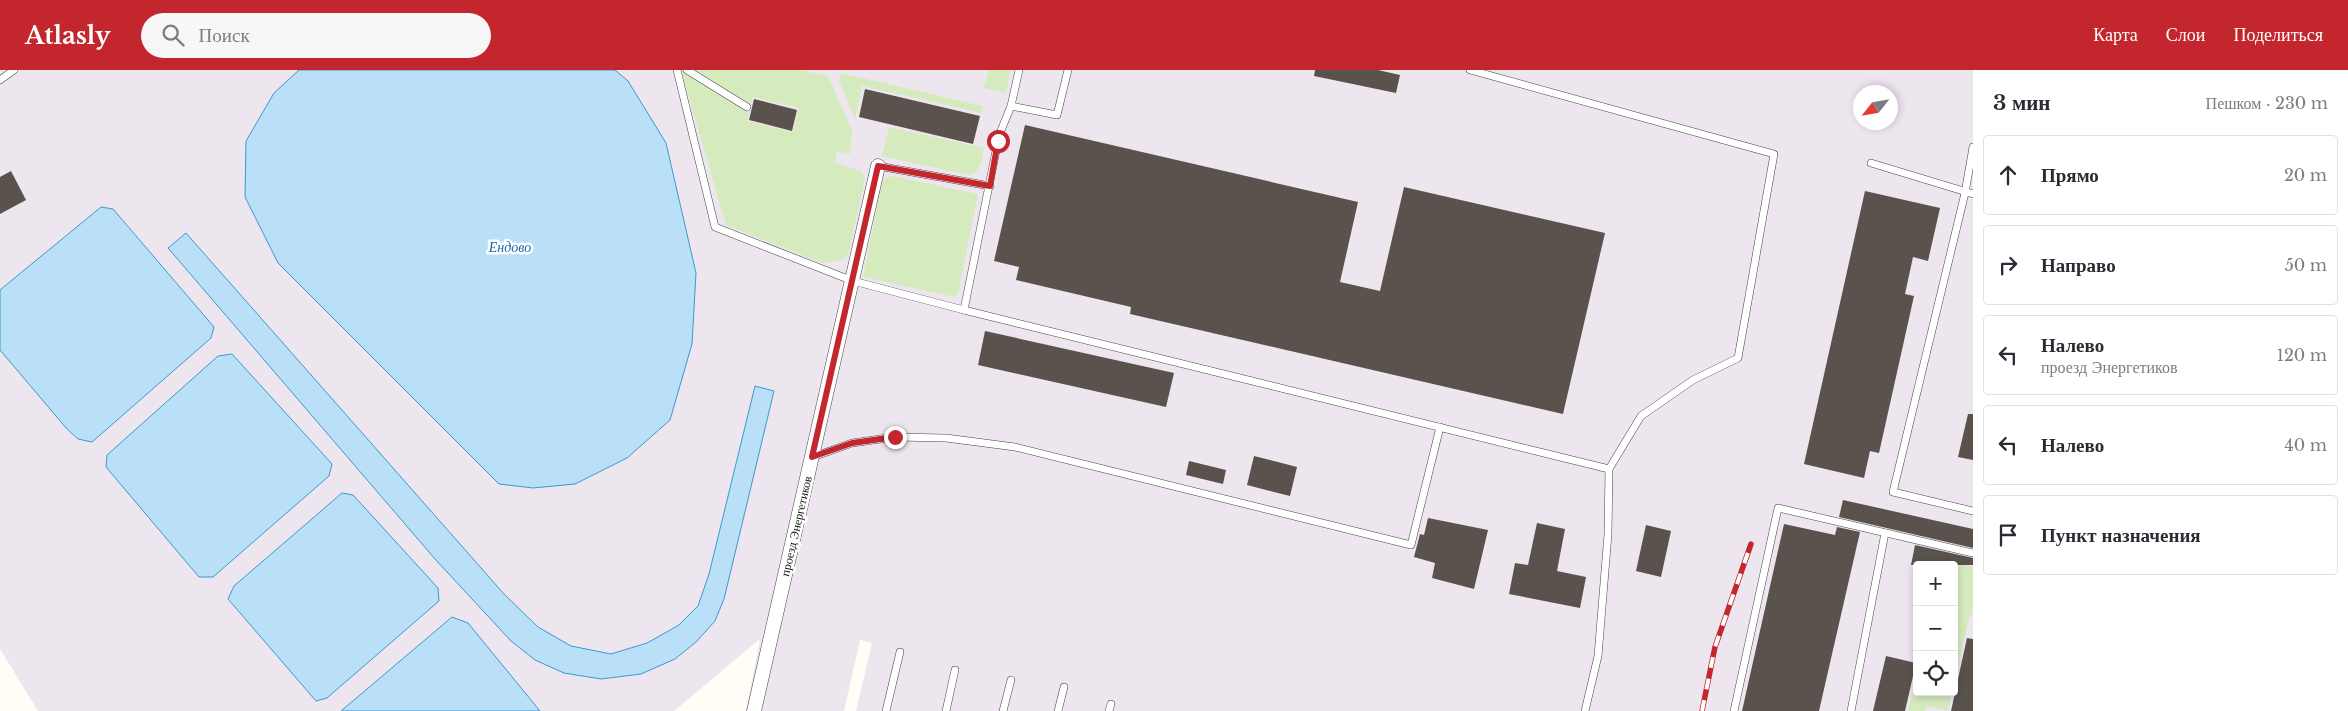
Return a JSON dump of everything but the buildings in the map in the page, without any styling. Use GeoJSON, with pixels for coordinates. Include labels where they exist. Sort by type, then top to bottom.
{"type":"FeatureCollection","features":[{"type":"Feature","properties":{"kind":"street","name":"проезд Энергетиков"},"geometry":{"type":"LineString","coordinates":[[754,711],[878,166]]}},
{"type":"Feature","properties":{"kind":"lane"},"geometry":{"type":"LineString","coordinates":[[0,80],[14,70]]}},
{"type":"Feature","properties":{"kind":"lane"},"geometry":{"type":"LineString","coordinates":[[677,70],[715,227],[817,269],[852,281],[1610,469]]}},
{"type":"Feature","properties":{"kind":"lane"},"geometry":{"type":"LineString","coordinates":[[687,70],[747,107]]}},
{"type":"Feature","properties":{"kind":"lane"},"geometry":{"type":"LineString","coordinates":[[1000,132],[1011,106],[1018,70]]}},
{"type":"Feature","properties":{"kind":"lane"},"geometry":{"type":"LineString","coordinates":[[1011,106],[1057,115],[1068,70]]}},
{"type":"Feature","properties":{"kind":"lane"},"geometry":{"type":"LineString","coordinates":[[1470,70],[1774,154],[1738,358],[1693,380],[1641,416],[1610,469],[1608,534],[1598,656],[1585,711]]}},
{"type":"Feature","properties":{"kind":"lane"},"geometry":{"type":"LineString","coordinates":[[964,310],[998,141]]}},
{"type":"Feature","properties":{"kind":"lane"},"geometry":{"type":"LineString","coordinates":[[1973,147],[1965,193],[1893,492],[1973,511]]}},
{"type":"Feature","properties":{"kind":"lane"},"geometry":{"type":"LineString","coordinates":[[1871,163],[1973,194]]}},
{"type":"Feature","properties":{"kind":"lane"},"geometry":{"type":"LineString","coordinates":[[878,166],[990,186]]}},
{"type":"Feature","properties":{"kind":"lane"},"geometry":{"type":"LineString","coordinates":[[812,457],[852,443],[895,437],[946,438],[1015,447],[1411,545],[1440,427]]}},
{"type":"Feature","properties":{"kind":"lane"},"geometry":{"type":"LineString","coordinates":[[1734,711],[1778,508],[1973,553]]}},
{"type":"Feature","properties":{"kind":"lane"},"geometry":{"type":"LineString","coordinates":[[1851,711],[1886,533]]}},
{"type":"Feature","properties":{"kind":"lane"},"geometry":{"type":"LineString","coordinates":[[886,711],[900,652]]}},
{"type":"Feature","properties":{"kind":"lane"},"geometry":{"type":"LineString","coordinates":[[946,711],[955,670]]}},
{"type":"Feature","properties":{"kind":"lane"},"geometry":{"type":"LineString","coordinates":[[1003,711],[1011,680]]}},
{"type":"Feature","properties":{"kind":"lane"},"geometry":{"type":"LineString","coordinates":[[1058,711],[1064,687]]}},
{"type":"Feature","properties":{"kind":"shaded area"},"geometry":{"type":"Polygon","coordinates":[[[0,70],[1973,70],[1973,711],[856,711],[872,643],[860,640],[844,711],[746,711],[760,639],[674,711],[38,711],[0,649],[0,70]]]}},
{"type":"Feature","properties":{"kind":"green space"},"geometry":{"type":"Polygon","coordinates":[[[681,70],[749,112],[747,121],[793,132],[799,108],[753,97],[750,106],[693,70],[800,70],[828,76],[852,131],[850,154],[837,151],[835,163],[861,171],[865,178],[848,255],[842,260],[822,263],[726,225],[681,70]]]}},
{"type":"Feature","properties":{"kind":"green space"},"geometry":{"type":"Polygon","coordinates":[[[989,70],[1011,70],[1006,93],[984,88],[989,70]]]}},
{"type":"Feature","properties":{"kind":"green space"},"geometry":{"type":"Polygon","coordinates":[[[841,73],[983,106],[982,113],[862,86],[855,119],[839,81],[841,73]]]}},
{"type":"Feature","properties":{"kind":"green space"},"geometry":{"type":"Polygon","coordinates":[[[889,127],[984,148],[980,165],[976,171],[968,175],[882,156],[889,127]]]}},
{"type":"Feature","properties":{"kind":"green space"},"geometry":{"type":"Polygon","coordinates":[[[893,176],[978,194],[958,293],[955,297],[863,277],[882,182],[886,178],[893,176]]]}},
{"type":"Feature","properties":{"kind":"green space"},"geometry":{"type":"Polygon","coordinates":[[[1958,563],[1973,567],[1973,615],[1970,615],[1958,666],[1958,563]]]}},
{"type":"Feature","properties":{"kind":"green space"},"geometry":{"type":"Polygon","coordinates":[[[1913,691],[1913,696],[1951,696],[1948,711],[1927,706],[1925,711],[1908,711],[1913,691]]]}},
{"type":"Feature","properties":{"kind":"water","name":"Ендово"},"geometry":{"type":"Polygon","coordinates":[[[299,70],[615,70],[628,81],[666,143],[696,273],[692,344],[670,420],[627,458],[575,484],[533,488],[499,484],[278,263],[245,197],[246,141],[274,93],[299,70]]]}},
{"type":"Feature","properties":{"kind":"water"},"geometry":{"type":"Polygon","coordinates":[[[101,207],[113,209],[214,327],[211,338],[92,442],[78,439],[67,429],[0,350],[0,290],[101,207]]]}},
{"type":"Feature","properties":{"kind":"water"},"geometry":{"type":"Polygon","coordinates":[[[186,233],[504,594],[538,627],[571,646],[611,654],[647,643],[679,625],[698,606],[709,574],[755,386],[774,391],[724,599],[715,621],[696,642],[675,659],[641,674],[601,679],[564,673],[535,660],[511,641],[435,559],[168,248],[186,233]]]}},
{"type":"Feature","properties":{"kind":"water"},"geometry":{"type":"Polygon","coordinates":[[[232,354],[332,464],[329,476],[213,577],[199,577],[106,467],[107,455],[218,356],[232,354]]]}},
{"type":"Feature","properties":{"kind":"water"},"geometry":{"type":"Polygon","coordinates":[[[342,493],[353,495],[438,588],[439,601],[327,698],[316,701],[228,599],[234,586],[342,493]]]}},
{"type":"Feature","properties":{"kind":"water"},"geometry":{"type":"Polygon","coordinates":[[[452,617],[468,623],[540,711],[341,711],[452,617]]]}},
{"type":"Feature","properties":{"kind":"railway"},"geometry":{"type":"LineString","coordinates":[[1702,711],[1715,647],[1751,544]]}},
{"type":"Feature","properties":{"kind":"route"},"geometry":{"type":"LineString","coordinates":[[895,437],[852,443],[812,457],[878,166],[990,186],[998,141]]}}]}
